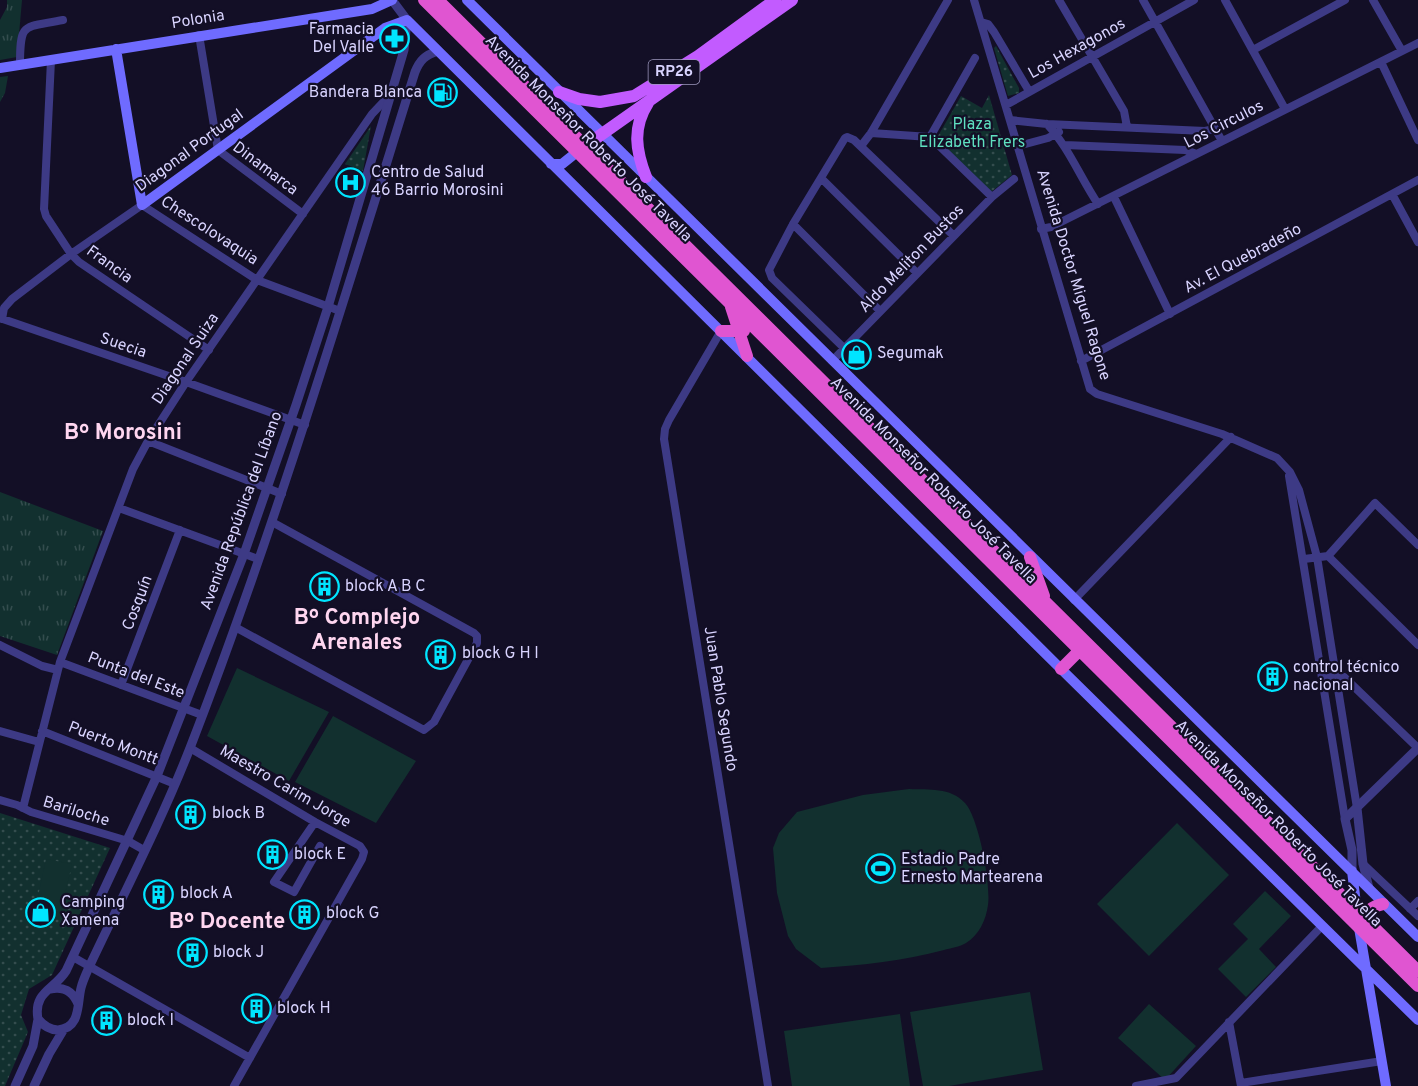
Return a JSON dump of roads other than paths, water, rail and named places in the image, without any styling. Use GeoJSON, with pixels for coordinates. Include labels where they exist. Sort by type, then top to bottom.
{"type":"FeatureCollection","features":[{"type":"Feature","properties":{"kind":"highway","name":"Avenida Monseñor Roberto José Tavella"},"geometry":{"type":"LineString","coordinates":[[424,0],[581,149],[1045,600],[1360,918],[1418,986]]}},
{"type":"Feature","properties":{"kind":"highway","name":"Avenida Monseñor Roberto José Tavella"},"geometry":{"type":"LineString","coordinates":[[438,0],[757,331],[1080,650],[1418,971]]}},
{"type":"Feature","properties":{"kind":"highway"},"geometry":{"type":"LineString","coordinates":[[730,303],[747,356]]}},
{"type":"Feature","properties":{"kind":"highway"},"geometry":{"type":"LineString","coordinates":[[721,331],[757,331]]}},
{"type":"Feature","properties":{"kind":"highway"},"geometry":{"type":"LineString","coordinates":[[1030,557],[1045,600]]}},
{"type":"Feature","properties":{"kind":"highway"},"geometry":{"type":"LineString","coordinates":[[1061,669],[1080,650]]}},
{"type":"Feature","properties":{"kind":"highway"},"geometry":{"type":"LineString","coordinates":[[1360,918],[1372,907],[1383,904]]}},
{"type":"Feature","properties":{"kind":"main road","name":"Polonia"},"geometry":{"type":"LineString","coordinates":[[4,68],[372,9],[392,0]]}},
{"type":"Feature","properties":{"kind":"main road"},"geometry":{"type":"LineString","coordinates":[[467,0],[1418,937]]}},
{"type":"Feature","properties":{"kind":"main road","name":"RP26"},"geometry":{"type":"LineString","coordinates":[[559,92],[579,99],[600,102],[634,96],[698,56],[775,0]]}},
{"type":"Feature","properties":{"kind":"main road","name":"RP26"},"geometry":{"type":"LineString","coordinates":[[552,164],[562,164],[602,133],[792,0]]}},
{"type":"Feature","properties":{"kind":"main road"},"geometry":{"type":"LineString","coordinates":[[407,20],[1418,1020]]}},
{"type":"Feature","properties":{"kind":"main road","name":"Diagonal Portugal"},"geometry":{"type":"LineString","coordinates":[[142,205],[385,28],[407,20]]}},
{"type":"Feature","properties":{"kind":"main road","name":"Chescolovaquia"},"geometry":{"type":"LineString","coordinates":[[116,49],[142,205]]}},
{"type":"Feature","properties":{"kind":"main road"},"geometry":{"type":"LineString","coordinates":[[646,177],[640,160],[637,136],[640,117],[650,100]]}},
{"type":"Feature","properties":{"kind":"main road"},"geometry":{"type":"LineString","coordinates":[[1352,871],[1386,1086]]}},
{"type":"Feature","properties":{"kind":"main road"},"geometry":{"type":"LineString","coordinates":[[1374,1007],[1377,998],[1390,993]]}},
{"type":"Feature","properties":{"kind":"street"},"geometry":{"type":"LineString","coordinates":[[392,0],[407,20]]}},
{"type":"Feature","properties":{"kind":"street"},"geometry":{"type":"LineString","coordinates":[[861,146],[871,133],[948,0]]}},
{"type":"Feature","properties":{"kind":"street","name":"Avenida Doctor Miguel Ragone"},"geometry":{"type":"LineString","coordinates":[[975,0],[1088,384],[1097,394],[1231,437],[1273,455],[1294,478],[1317,557],[1357,808],[1363,864],[1369,888]]}},
{"type":"Feature","properties":{"kind":"street"},"geometry":{"type":"LineString","coordinates":[[1059,0],[1124,111],[1127,127]]}},
{"type":"Feature","properties":{"kind":"street"},"geometry":{"type":"LineString","coordinates":[[1143,0],[1222,141]]}},
{"type":"Feature","properties":{"kind":"street","name":"Los Hexagonos"},"geometry":{"type":"LineString","coordinates":[[1006,105],[1194,0]]}},
{"type":"Feature","properties":{"kind":"street"},"geometry":{"type":"LineString","coordinates":[[1225,0],[1285,109]]}},
{"type":"Feature","properties":{"kind":"street"},"geometry":{"type":"LineString","coordinates":[[1253,50],[1345,0]]}},
{"type":"Feature","properties":{"kind":"street"},"geometry":{"type":"LineString","coordinates":[[1372,0],[1402,51]]}},
{"type":"Feature","properties":{"kind":"street"},"geometry":{"type":"LineString","coordinates":[[21,65],[21,33],[27,28],[63,20]]}},
{"type":"Feature","properties":{"kind":"street","name":"Avenida República del Líbano"},"geometry":{"type":"LineString","coordinates":[[49,989],[60,980],[73,957],[128,841],[157,776],[244,554],[328,307],[404,50],[407,20]]}},
{"type":"Feature","properties":{"kind":"street"},"geometry":{"type":"LineString","coordinates":[[981,22],[988,24],[994,32],[1029,91]]}},
{"type":"Feature","properties":{"kind":"street","name":"Dinamarca"},"geometry":{"type":"LineString","coordinates":[[199,35],[218,150],[303,214]]}},
{"type":"Feature","properties":{"kind":"street","name":"Los Circulos"},"geometry":{"type":"LineString","coordinates":[[1041,229],[1051,227],[1114,197],[1418,44]]}},
{"type":"Feature","properties":{"kind":"street","name":"Avenida República del Líbano"},"geometry":{"type":"LineString","coordinates":[[78,1004],[90,965],[190,748],[235,627],[305,425],[414,72],[419,61],[438,51]]}},
{"type":"Feature","properties":{"kind":"street"},"geometry":{"type":"LineString","coordinates":[[930,137],[975,58]]}},
{"type":"Feature","properties":{"kind":"street","name":"Francia"},"geometry":{"type":"LineString","coordinates":[[51,60],[44,209],[46,216],[71,254],[79,262],[209,350]]}},
{"type":"Feature","properties":{"kind":"street"},"geometry":{"type":"LineString","coordinates":[[1381,62],[1418,140]]}},
{"type":"Feature","properties":{"kind":"street","name":"Diagonal Suiza"},"geometry":{"type":"LineString","coordinates":[[23,808],[59,666],[133,469],[186,382],[372,114],[390,95]]}},
{"type":"Feature","properties":{"kind":"street"},"geometry":{"type":"LineString","coordinates":[[1010,120],[1047,124],[1205,131],[1214,129]]}},
{"type":"Feature","properties":{"kind":"street"},"geometry":{"type":"LineString","coordinates":[[1047,124],[1065,145],[1098,204]]}},
{"type":"Feature","properties":{"kind":"street"},"geometry":{"type":"LineString","coordinates":[[1018,146],[1048,138],[1069,125]]}},
{"type":"Feature","properties":{"kind":"street"},"geometry":{"type":"LineString","coordinates":[[871,133],[930,137],[992,197]]}},
{"type":"Feature","properties":{"kind":"street"},"geometry":{"type":"LineString","coordinates":[[844,348],[769,274],[770,266],[793,224],[840,145],[848,137],[854,140],[954,236]]}},
{"type":"Feature","properties":{"kind":"street"},"geometry":{"type":"LineString","coordinates":[[1065,145],[1185,150],[1197,154]]}},
{"type":"Feature","properties":{"kind":"street"},"geometry":{"type":"LineString","coordinates":[[821,178],[917,273]]}},
{"type":"Feature","properties":{"kind":"street","name":"Aldo Meliton Bustos"},"geometry":{"type":"LineString","coordinates":[[832,361],[992,197],[1014,179]]}},
{"type":"Feature","properties":{"kind":"street","name":"Av. El Quebradeño"},"geometry":{"type":"LineString","coordinates":[[1081,361],[1418,180]]}},
{"type":"Feature","properties":{"kind":"street"},"geometry":{"type":"LineString","coordinates":[[1392,195],[1418,242]]}},
{"type":"Feature","properties":{"kind":"street"},"geometry":{"type":"LineString","coordinates":[[1114,197],[1170,314]]}},
{"type":"Feature","properties":{"kind":"street","name":"Diagonal Portugal"},"geometry":{"type":"LineString","coordinates":[[1,319],[4,308],[12,299],[71,254],[142,205]]}},
{"type":"Feature","properties":{"kind":"street","name":"Chescolovaquia"},"geometry":{"type":"LineString","coordinates":[[142,205],[257,280],[340,311]]}},
{"type":"Feature","properties":{"kind":"street"},"geometry":{"type":"LineString","coordinates":[[793,224],[880,311]]}},
{"type":"Feature","properties":{"kind":"street","name":"Suecia"},"geometry":{"type":"LineString","coordinates":[[1,319],[305,425]]}},
{"type":"Feature","properties":{"kind":"street","name":"Juan Pablo Segundo"},"geometry":{"type":"LineString","coordinates":[[721,331],[669,420],[664,439],[768,1086]]}},
{"type":"Feature","properties":{"kind":"street"},"geometry":{"type":"LineString","coordinates":[[1074,600],[1231,437]]}},
{"type":"Feature","properties":{"kind":"street"},"geometry":{"type":"LineString","coordinates":[[148,441],[282,494]]}},
{"type":"Feature","properties":{"kind":"street"},"geometry":{"type":"LineString","coordinates":[[1287,469],[1352,850],[1352,871]]}},
{"type":"Feature","properties":{"kind":"street"},"geometry":{"type":"LineString","coordinates":[[1304,560],[1328,556],[1375,503],[1415,536],[1418,545]]}},
{"type":"Feature","properties":{"kind":"street"},"geometry":{"type":"LineString","coordinates":[[119,508],[258,559]]}},
{"type":"Feature","properties":{"kind":"street"},"geometry":{"type":"LineString","coordinates":[[235,627],[424,730],[434,723],[477,643],[478,639],[474,633],[272,522]]}},
{"type":"Feature","properties":{"kind":"street","name":"Cosquín"},"geometry":{"type":"LineString","coordinates":[[121,685],[180,530]]}},
{"type":"Feature","properties":{"kind":"street"},"geometry":{"type":"LineString","coordinates":[[1328,556],[1418,645]]}},
{"type":"Feature","properties":{"kind":"street","name":"Punta del Este"},"geometry":{"type":"LineString","coordinates":[[0,645],[42,666],[59,666],[121,685],[201,715]]}},
{"type":"Feature","properties":{"kind":"street"},"geometry":{"type":"LineString","coordinates":[[1323,679],[1344,677],[1418,748],[1345,819]]}},
{"type":"Feature","properties":{"kind":"street"},"geometry":{"type":"LineString","coordinates":[[0,731],[39,742]]}},
{"type":"Feature","properties":{"kind":"street","name":"Puerto Montt"},"geometry":{"type":"LineString","coordinates":[[42,731],[175,784]]}},
{"type":"Feature","properties":{"kind":"street","name":"Maestro Carim Jorge"},"geometry":{"type":"LineString","coordinates":[[190,748],[360,846],[364,852],[357,869],[250,1058]]}},
{"type":"Feature","properties":{"kind":"street","name":"Bariloche"},"geometry":{"type":"LineString","coordinates":[[0,800],[31,812],[128,841],[144,850]]}},
{"type":"Feature","properties":{"kind":"street"},"geometry":{"type":"LineString","coordinates":[[315,822],[274,882],[294,892],[320,846]]}},
{"type":"Feature","properties":{"kind":"street"},"geometry":{"type":"LineString","coordinates":[[1363,864],[1418,916]]}},
{"type":"Feature","properties":{"kind":"street"},"geometry":{"type":"LineString","coordinates":[[1410,909],[1418,901]]}},
{"type":"Feature","properties":{"kind":"street"},"geometry":{"type":"LineString","coordinates":[[1136,1086],[1177,1082],[1229,1022],[1322,926]]}},
{"type":"Feature","properties":{"kind":"street"},"geometry":{"type":"LineString","coordinates":[[73,957],[250,1058],[234,1086]]}},
{"type":"Feature","properties":{"kind":"street"},"geometry":{"type":"LineString","coordinates":[[15,1086],[33,1046],[38,1019],[36,1005],[40,996],[49,989],[63,988],[73,995],[78,1004],[78,1012],[74,1022],[64,1029],[49,1054],[34,1086]]}},
{"type":"Feature","properties":{"kind":"street"},"geometry":{"type":"LineString","coordinates":[[38,1019],[54,1030],[64,1029]]}},
{"type":"Feature","properties":{"kind":"street"},"geometry":{"type":"LineString","coordinates":[[1229,1022],[1241,1084],[1382,1061]]}},
{"type":"Feature","properties":{"kind":"place","name":"Farmacia Del Valle"},"geometry":{"type":"Point","coordinates":[395,39]}},
{"type":"Feature","properties":{"kind":"place","name":"Bandera Blanca"},"geometry":{"type":"Point","coordinates":[443,93]}},
{"type":"Feature","properties":{"kind":"place","name":"Centro de Salud 46 Barrio Morosini"},"geometry":{"type":"Point","coordinates":[350,182]}},
{"type":"Feature","properties":{"kind":"place","name":"Segumak"},"geometry":{"type":"Point","coordinates":[856,354]}},
{"type":"Feature","properties":{"kind":"place","name":"block A B C"},"geometry":{"type":"Point","coordinates":[324,587]}},
{"type":"Feature","properties":{"kind":"place","name":"block G H I"},"geometry":{"type":"Point","coordinates":[441,654]}},
{"type":"Feature","properties":{"kind":"place","name":"control técnico nacional"},"geometry":{"type":"Point","coordinates":[1272,677]}},
{"type":"Feature","properties":{"kind":"place","name":"block B"},"geometry":{"type":"Point","coordinates":[191,814]}},
{"type":"Feature","properties":{"kind":"place","name":"block E"},"geometry":{"type":"Point","coordinates":[273,855]}},
{"type":"Feature","properties":{"kind":"place","name":"Estadio Padre Ernesto Martearena"},"geometry":{"type":"Point","coordinates":[880,869]}},
{"type":"Feature","properties":{"kind":"place","name":"block A"},"geometry":{"type":"Point","coordinates":[159,894]}},
{"type":"Feature","properties":{"kind":"place","name":"Camping Xamena"},"geometry":{"type":"Point","coordinates":[40,912]}},
{"type":"Feature","properties":{"kind":"place","name":"block G"},"geometry":{"type":"Point","coordinates":[305,914]}},
{"type":"Feature","properties":{"kind":"place","name":"block J"},"geometry":{"type":"Point","coordinates":[192,953]}},
{"type":"Feature","properties":{"kind":"place","name":"block H"},"geometry":{"type":"Point","coordinates":[256,1009]}},
{"type":"Feature","properties":{"kind":"place","name":"block I"},"geometry":{"type":"Point","coordinates":[106,1021]}},
{"type":"Feature","properties":{"kind":"district","name":"Bº Morosini"},"geometry":{"type":"Point","coordinates":[123,433]}},
{"type":"Feature","properties":{"kind":"district","name":"Bº Complejo Arenales"},"geometry":{"type":"Point","coordinates":[357,630]}},
{"type":"Feature","properties":{"kind":"district","name":"Bº Docente"},"geometry":{"type":"Point","coordinates":[227,922]}},
{"type":"Feature","properties":{"kind":"park label","name":"Plaza Elizabeth Frers"},"geometry":{"type":"Point","coordinates":[972,134]}}]}
